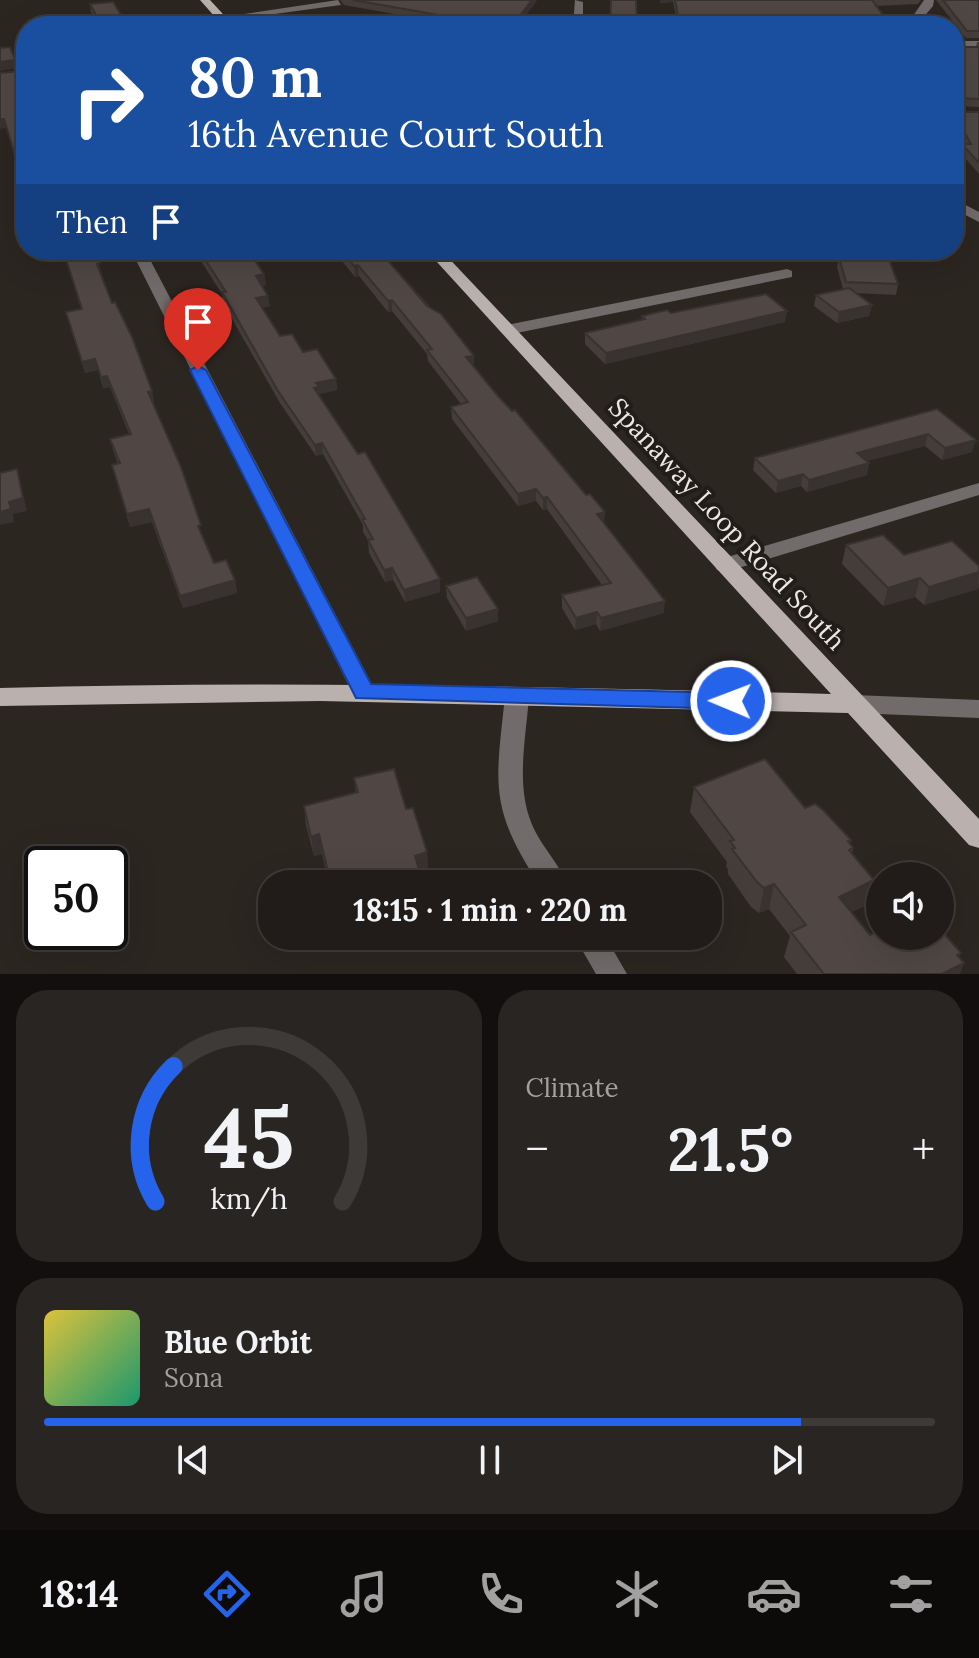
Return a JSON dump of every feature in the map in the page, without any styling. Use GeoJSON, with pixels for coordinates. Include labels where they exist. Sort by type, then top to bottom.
{"type":"FeatureCollection","features":[{"type":"Feature","properties":{"kind":"main road"},"geometry":{"type":"LineString","coordinates":[[205,0],[220,16]]}},
{"type":"Feature","properties":{"kind":"main road","name":"Spanaway Loop Road South"},"geometry":{"type":"LineString","coordinates":[[442,260],[979,837]]}},
{"type":"Feature","properties":{"kind":"main road"},"geometry":{"type":"LineString","coordinates":[[0,697],[103,693],[364,692],[854,704]]}},
{"type":"Feature","properties":{"kind":"street"},"geometry":{"type":"LineString","coordinates":[[917,16],[928,6],[929,0]]}},
{"type":"Feature","properties":{"kind":"street"},"geometry":{"type":"LineString","coordinates":[[578,2],[578,16]]}},
{"type":"Feature","properties":{"kind":"street"},"geometry":{"type":"LineString","coordinates":[[261,16],[338,3]]}},
{"type":"Feature","properties":{"kind":"street"},"geometry":{"type":"LineString","coordinates":[[143,260],[364,692]]}},
{"type":"Feature","properties":{"kind":"street"},"geometry":{"type":"LineString","coordinates":[[507,330],[787,274]]}},
{"type":"Feature","properties":{"kind":"street"},"geometry":{"type":"LineString","coordinates":[[725,565],[979,489]]}},
{"type":"Feature","properties":{"kind":"street"},"geometry":{"type":"LineString","coordinates":[[517,696],[511,779],[513,799],[518,823],[546,870]]}},
{"type":"Feature","properties":{"kind":"street"},"geometry":{"type":"LineString","coordinates":[[854,704],[979,709]]}},
{"type":"Feature","properties":{"kind":"street"},"geometry":{"type":"LineString","coordinates":[[597,950],[612,974]]}},
{"type":"Feature","properties":{"kind":"building"},"geometry":{"type":"Polygon","coordinates":[[[353,0],[532,0],[520,16],[439,15],[353,0]]]}},
{"type":"Feature","properties":{"kind":"building"},"geometry":{"type":"Polygon","coordinates":[[[611,0],[636,0],[637,16],[610,16],[611,0]]]}},
{"type":"Feature","properties":{"kind":"building"},"geometry":{"type":"Polygon","coordinates":[[[675,0],[872,0],[884,16],[678,16],[675,0]]]}},
{"type":"Feature","properties":{"kind":"building"},"geometry":{"type":"Polygon","coordinates":[[[943,0],[979,0],[979,31],[967,31],[964,16],[955,16],[943,0]]]}},
{"type":"Feature","properties":{"kind":"building"},"geometry":{"type":"Polygon","coordinates":[[[113,2],[122,16],[97,16],[90,4],[113,2]]]}},
{"type":"Feature","properties":{"kind":"building"},"geometry":{"type":"Polygon","coordinates":[[[10,47],[15,60],[0,62],[0,48],[10,47]]]}},
{"type":"Feature","properties":{"kind":"building"},"geometry":{"type":"Polygon","coordinates":[[[964,47],[979,47],[979,99],[964,98],[964,47]]]}},
{"type":"Feature","properties":{"kind":"building"},"geometry":{"type":"Polygon","coordinates":[[[16,71],[16,159],[4,119],[0,119],[0,73],[16,71]]]}},
{"type":"Feature","properties":{"kind":"building"},"geometry":{"type":"Polygon","coordinates":[[[964,112],[979,112],[979,163],[964,146],[971,144],[964,132],[964,112]]]}},
{"type":"Feature","properties":{"kind":"building"},"geometry":{"type":"Polygon","coordinates":[[[66,260],[99,260],[100,263],[97,264],[112,303],[115,302],[132,337],[152,391],[148,392],[181,467],[201,525],[198,526],[214,563],[226,560],[235,580],[180,596],[149,509],[127,514],[112,465],[120,463],[110,439],[131,434],[107,376],[101,377],[95,359],[82,362],[66,312],[82,309],[66,260]]]}},
{"type":"Feature","properties":{"kind":"building"},"geometry":{"type":"Polygon","coordinates":[[[205,260],[255,260],[264,274],[256,276],[268,296],[256,298],[280,336],[292,334],[303,352],[317,349],[336,379],[316,383],[319,387],[314,388],[358,454],[365,452],[440,579],[404,590],[392,568],[384,570],[368,540],[373,539],[362,519],[365,519],[322,443],[315,445],[278,391],[222,292],[226,292],[205,260]]]}},
{"type":"Feature","properties":{"kind":"building"},"geometry":{"type":"Polygon","coordinates":[[[349,260],[388,260],[427,306],[441,314],[474,356],[466,357],[497,395],[512,411],[515,410],[586,495],[590,494],[605,512],[597,514],[665,601],[601,618],[597,612],[576,618],[562,595],[611,583],[547,497],[543,498],[536,489],[518,494],[451,407],[468,402],[427,350],[432,349],[392,300],[388,301],[358,265],[354,266],[349,260]]]}},
{"type":"Feature","properties":{"kind":"building"},"geometry":{"type":"Polygon","coordinates":[[[840,260],[889,260],[898,284],[846,282],[840,260]]]}},
{"type":"Feature","properties":{"kind":"building"},"geometry":{"type":"Polygon","coordinates":[[[849,288],[872,305],[839,312],[816,295],[849,288]]]}},
{"type":"Feature","properties":{"kind":"building"},"geometry":{"type":"Polygon","coordinates":[[[766,294],[787,311],[606,353],[585,333],[645,319],[642,316],[667,310],[671,313],[766,294]]]}},
{"type":"Feature","properties":{"kind":"building"},"geometry":{"type":"Polygon","coordinates":[[[937,409],[976,440],[945,448],[928,434],[857,453],[869,463],[809,480],[803,474],[778,481],[755,458],[937,409]]]}},
{"type":"Feature","properties":{"kind":"building"},"geometry":{"type":"Polygon","coordinates":[[[17,469],[23,498],[9,502],[11,509],[0,512],[0,473],[17,469]]]}},
{"type":"Feature","properties":{"kind":"building"},"geometry":{"type":"Polygon","coordinates":[[[883,535],[904,555],[952,541],[979,566],[979,572],[929,587],[920,578],[888,588],[846,545],[883,535]]]}},
{"type":"Feature","properties":{"kind":"building"},"geometry":{"type":"Polygon","coordinates":[[[477,577],[498,609],[466,618],[446,586],[477,577]]]}},
{"type":"Feature","properties":{"kind":"building"},"geometry":{"type":"Polygon","coordinates":[[[765,759],[805,808],[815,804],[851,840],[848,841],[853,848],[849,850],[866,870],[866,884],[839,897],[866,930],[866,950],[954,950],[954,945],[964,963],[942,974],[824,974],[791,932],[806,925],[774,884],[764,888],[757,882],[732,849],[735,848],[730,841],[734,840],[694,787],[765,759]]]}},
{"type":"Feature","properties":{"kind":"building"},"geometry":{"type":"Polygon","coordinates":[[[394,769],[406,809],[413,808],[427,852],[415,856],[419,870],[328,870],[319,834],[311,837],[304,806],[358,792],[354,778],[394,769]]]}},
{"type":"Feature","properties":{"kind":"route"},"geometry":{"type":"LineString","coordinates":[[198,370],[364,692],[731,701]]}}]}
